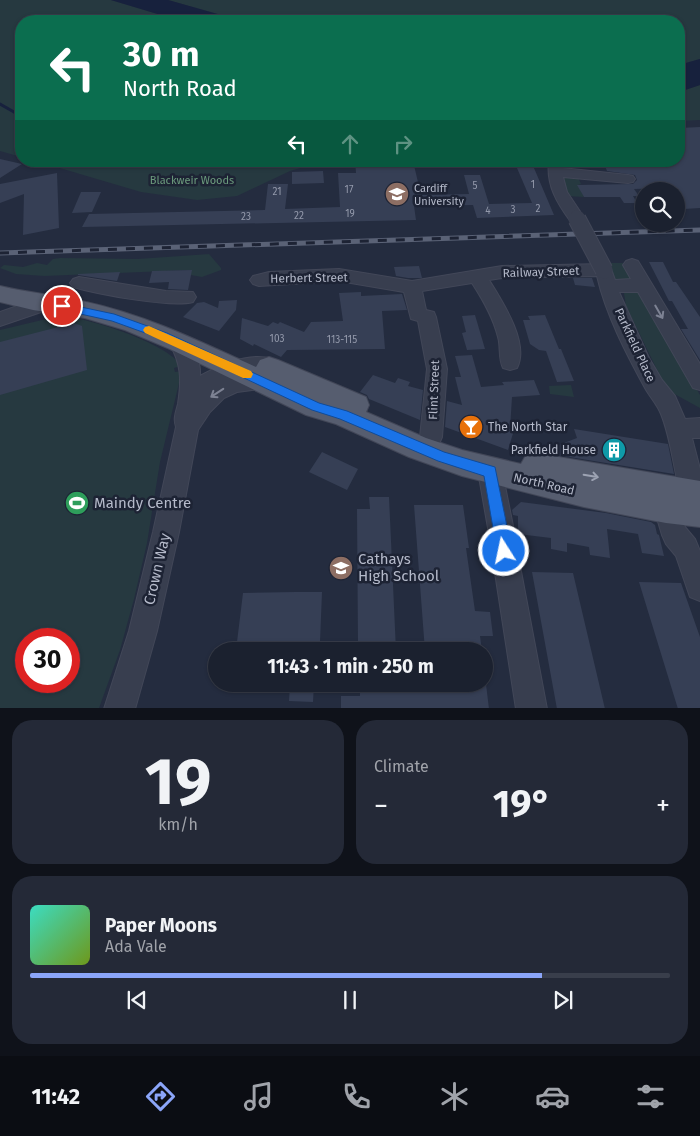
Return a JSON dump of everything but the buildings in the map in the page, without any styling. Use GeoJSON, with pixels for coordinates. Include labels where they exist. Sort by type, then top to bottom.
{"type":"FeatureCollection","features":[{"type":"Feature","properties":{"kind":"main road","name":"North Road"},"geometry":{"type":"LineString","coordinates":[[0,280],[26,288],[114,296],[173,324],[263,373],[316,407],[343,415],[420,448],[490,471],[584,494],[666,508],[698,503]]}},
{"type":"Feature","properties":{"kind":"main road","name":"North Road"},"geometry":{"type":"LineString","coordinates":[[0,294],[43,304],[86,310],[114,318],[179,342],[235,368],[263,373],[431,437],[510,462],[698,503]]}},
{"type":"Feature","properties":{"kind":"street"},"geometry":{"type":"LineString","coordinates":[[555,167],[628,179]]}},
{"type":"Feature","properties":{"kind":"street","name":"Parkfield Place"},"geometry":{"type":"LineString","coordinates":[[555,167],[554,182],[577,219],[606,278],[653,383],[666,399],[687,432],[700,458]]}},
{"type":"Feature","properties":{"kind":"street"},"geometry":{"type":"LineString","coordinates":[[632,265],[700,382]]}},
{"type":"Feature","properties":{"kind":"street","name":"Railway Street"},"geometry":{"type":"LineString","coordinates":[[477,276],[509,272],[606,278]]}},
{"type":"Feature","properties":{"kind":"street","name":"Herbert Street"},"geometry":{"type":"LineString","coordinates":[[258,280],[339,275],[412,286],[477,276]]}},
{"type":"Feature","properties":{"kind":"street"},"geometry":{"type":"LineString","coordinates":[[477,276],[502,318],[511,349],[510,362]]}},
{"type":"Feature","properties":{"kind":"street"},"geometry":{"type":"LineString","coordinates":[[606,278],[645,288]]}},
{"type":"Feature","properties":{"kind":"street"},"geometry":{"type":"LineString","coordinates":[[79,283],[114,296],[187,297]]}},
{"type":"Feature","properties":{"kind":"street","name":"Flint Street"},"geometry":{"type":"LineString","coordinates":[[413,291],[418,314],[427,317],[436,358],[431,437]]}},
{"type":"Feature","properties":{"kind":"street"},"geometry":{"type":"LineString","coordinates":[[0,319],[43,304]]}},
{"type":"Feature","properties":{"kind":"street","name":"Crown Way"},"geometry":{"type":"LineString","coordinates":[[179,342],[187,353],[192,367],[187,391],[189,397],[184,418],[187,428]]}},
{"type":"Feature","properties":{"kind":"street"},"geometry":{"type":"LineString","coordinates":[[189,397],[210,380],[235,368]]}},
{"type":"Feature","properties":{"kind":"street","name":"Crown Way"},"geometry":{"type":"LineString","coordinates":[[119,708],[145,622],[187,428],[202,406],[217,392],[263,373]]}},
{"type":"Feature","properties":{"kind":"street","name":"Parkfield Place"},"geometry":{"type":"LineString","coordinates":[[687,432],[698,503]]}},
{"type":"Feature","properties":{"kind":"street"},"geometry":{"type":"LineString","coordinates":[[490,471],[532,708]]}},
{"type":"Feature","properties":{"kind":"street"},"geometry":{"type":"LineString","coordinates":[[666,508],[675,535],[686,548],[700,587]]}},
{"type":"Feature","properties":{"kind":"green space"},"geometry":{"type":"Polygon","coordinates":[[[0,0],[111,0],[161,15],[15,15],[15,155],[0,151],[0,0]]]}},
{"type":"Feature","properties":{"kind":"green space"},"geometry":{"type":"Polygon","coordinates":[[[168,0],[700,0],[700,59],[685,63],[685,15],[221,15],[168,0]]]}},
{"type":"Feature","properties":{"kind":"green space"},"geometry":{"type":"Polygon","coordinates":[[[700,85],[700,120],[685,121],[685,90],[700,85]]]}},
{"type":"Feature","properties":{"kind":"green space","name":"Blackweir Woods"},"geometry":{"type":"Polygon","coordinates":[[[56,167],[304,167],[290,171],[237,196],[197,200],[141,192],[56,167]]]}},
{"type":"Feature","properties":{"kind":"green space"},"geometry":{"type":"Polygon","coordinates":[[[577,175],[581,184],[578,185],[584,197],[567,196],[560,178],[577,175]]]}},
{"type":"Feature","properties":{"kind":"green space"},"geometry":{"type":"Polygon","coordinates":[[[209,254],[221,270],[202,277],[191,275],[191,270],[44,276],[16,274],[0,268],[4,265],[23,267],[37,263],[47,265],[53,259],[60,258],[138,259],[209,254]]]}},
{"type":"Feature","properties":{"kind":"green space"},"geometry":{"type":"Polygon","coordinates":[[[606,263],[626,263],[634,279],[614,279],[606,263]]]}},
{"type":"Feature","properties":{"kind":"green space"},"geometry":{"type":"Polygon","coordinates":[[[633,289],[642,294],[700,395],[700,408],[669,391],[663,382],[626,306],[624,293],[626,290],[633,289]]]}},
{"type":"Feature","properties":{"kind":"green space","name":"Maindy Centre"},"geometry":{"type":"Polygon","coordinates":[[[59,316],[71,317],[106,326],[144,341],[174,358],[181,366],[174,368],[175,372],[182,371],[160,462],[147,543],[134,599],[120,650],[99,708],[0,708],[0,330],[59,316]]]}},
{"type":"Feature","properties":{"kind":"green space"},"geometry":{"type":"Polygon","coordinates":[[[571,385],[574,397],[550,394],[549,386],[571,385]]]}},
{"type":"Feature","properties":{"kind":"water"},"geometry":{"type":"Polygon","coordinates":[[[111,0],[168,0],[221,15],[161,15],[111,0]]]}},
{"type":"Feature","properties":{"kind":"water"},"geometry":{"type":"Polygon","coordinates":[[[700,59],[700,85],[685,90],[685,63],[700,59]]]}},
{"type":"Feature","properties":{"kind":"waterway"},"geometry":{"type":"LineString","coordinates":[[0,104],[15,113]]}},
{"type":"Feature","properties":{"kind":"railway"},"geometry":{"type":"LineString","coordinates":[[0,253],[700,230]]}},
{"type":"Feature","properties":{"kind":"slow traffic"},"geometry":{"type":"LineString","coordinates":[[149,330],[247,374]]}},
{"type":"Feature","properties":{"kind":"place","name":"Cardiff University"},"geometry":{"type":"Point","coordinates":[397,194]}},
{"type":"Feature","properties":{"kind":"place","name":"The North Star"},"geometry":{"type":"Point","coordinates":[471,427]}},
{"type":"Feature","properties":{"kind":"place","name":"Parkfield House"},"geometry":{"type":"Point","coordinates":[614,450]}},
{"type":"Feature","properties":{"kind":"place","name":"Maindy Centre"},"geometry":{"type":"Point","coordinates":[77,503]}},
{"type":"Feature","properties":{"kind":"place","name":"Cathays High School"},"geometry":{"type":"Point","coordinates":[341,568]}},
{"type":"Feature","properties":{"kind":"route"},"geometry":{"type":"LineString","coordinates":[[62,306],[86,310],[133,324],[235,368],[316,407],[343,415],[442,457],[490,471],[504,551]]}}]}
